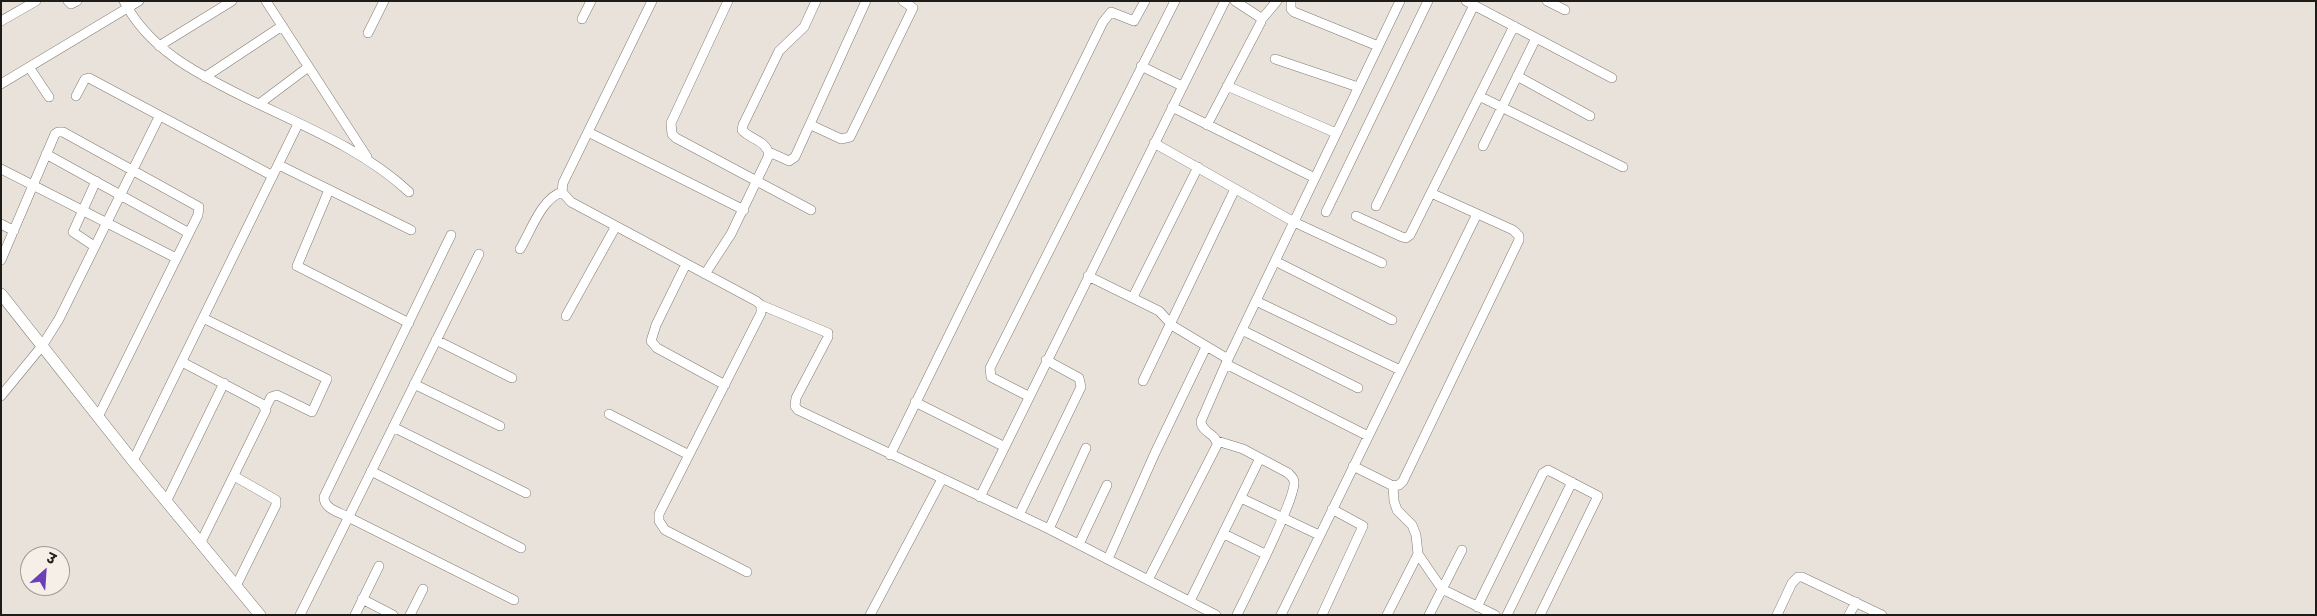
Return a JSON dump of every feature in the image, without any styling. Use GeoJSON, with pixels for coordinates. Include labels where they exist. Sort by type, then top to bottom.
{"type":"FeatureCollection","features":[{"type":"Feature","properties":{"kind":"street"},"geometry":{"type":"LineString","coordinates":[[1,21],[36,1]]}},
{"type":"Feature","properties":{"kind":"street"},"geometry":{"type":"LineString","coordinates":[[68,1],[73,4],[78,1]]}},
{"type":"Feature","properties":{"kind":"street"},"geometry":{"type":"LineString","coordinates":[[1,84],[125,4],[139,1]]}},
{"type":"Feature","properties":{"kind":"street"},"geometry":{"type":"LineString","coordinates":[[159,46],[232,1]]}},
{"type":"Feature","properties":{"kind":"street"},"geometry":{"type":"LineString","coordinates":[[266,1],[307,68],[368,160]]}},
{"type":"Feature","properties":{"kind":"street"},"geometry":{"type":"LineString","coordinates":[[368,33],[384,1]]}},
{"type":"Feature","properties":{"kind":"street"},"geometry":{"type":"LineString","coordinates":[[582,19],[592,1]]}},
{"type":"Feature","properties":{"kind":"street"},"geometry":{"type":"LineString","coordinates":[[652,1],[563,183],[562,192],[571,202],[761,306],[828,333],[828,337],[796,398],[795,406],[798,410],[890,455],[1049,528],[1216,615]]}},
{"type":"Feature","properties":{"kind":"street"},"geometry":{"type":"LineString","coordinates":[[728,1],[671,123],[670,129],[676,138],[811,210]]}},
{"type":"Feature","properties":{"kind":"street"},"geometry":{"type":"LineString","coordinates":[[816,1],[804,27],[779,51],[742,130],[762,143],[769,152],[789,160],[793,160],[811,125],[866,1]]}},
{"type":"Feature","properties":{"kind":"street"},"geometry":{"type":"LineString","coordinates":[[811,125],[841,139],[850,137],[911,12],[912,8],[903,1]]}},
{"type":"Feature","properties":{"kind":"street"},"geometry":{"type":"LineString","coordinates":[[890,455],[1103,22],[1108,14],[1112,12],[1134,21],[1145,1]]}},
{"type":"Feature","properties":{"kind":"street"},"geometry":{"type":"LineString","coordinates":[[1028,396],[991,377],[990,368],[1175,1]]}},
{"type":"Feature","properties":{"kind":"street"},"geometry":{"type":"LineString","coordinates":[[980,496],[1225,1]]}},
{"type":"Feature","properties":{"kind":"street"},"geometry":{"type":"LineString","coordinates":[[1235,1],[1257,14],[1261,20]]}},
{"type":"Feature","properties":{"kind":"street"},"geometry":{"type":"LineString","coordinates":[[1207,125],[1261,20],[1278,1]]}},
{"type":"Feature","properties":{"kind":"street"},"geometry":{"type":"LineString","coordinates":[[1291,1],[1291,9],[1294,12],[1378,46]]}},
{"type":"Feature","properties":{"kind":"street"},"geometry":{"type":"LineString","coordinates":[[1237,615],[1295,484],[1293,478],[1260,458],[1243,449],[1218,441],[1203,429],[1201,421],[1242,330],[1400,1]]}},
{"type":"Feature","properties":{"kind":"street"},"geometry":{"type":"LineString","coordinates":[[1326,212],[1428,1]]}},
{"type":"Feature","properties":{"kind":"street"},"geometry":{"type":"LineString","coordinates":[[1484,11],[1489,1]]}},
{"type":"Feature","properties":{"kind":"street"},"geometry":{"type":"LineString","coordinates":[[1547,1],[1565,10]]}},
{"type":"Feature","properties":{"kind":"street"},"geometry":{"type":"LineString","coordinates":[[1376,206],[1470,3],[1612,78]]}},
{"type":"Feature","properties":{"kind":"street"},"geometry":{"type":"LineString","coordinates":[[125,4],[143,30],[172,57],[205,77],[368,160],[409,192]]}},
{"type":"Feature","properties":{"kind":"street"},"geometry":{"type":"LineString","coordinates":[[205,77],[282,26]]}},
{"type":"Feature","properties":{"kind":"street"},"geometry":{"type":"LineString","coordinates":[[1356,216],[1406,238],[1410,235],[1514,26]]}},
{"type":"Feature","properties":{"kind":"street"},"geometry":{"type":"LineString","coordinates":[[1483,146],[1536,38]]}},
{"type":"Feature","properties":{"kind":"street"},"geometry":{"type":"LineString","coordinates":[[1276,59],[1358,87]]}},
{"type":"Feature","properties":{"kind":"street"},"geometry":{"type":"LineString","coordinates":[[1141,66],[1182,86]]}},
{"type":"Feature","properties":{"kind":"street"},"geometry":{"type":"LineString","coordinates":[[29,67],[49,97]]}},
{"type":"Feature","properties":{"kind":"street"},"geometry":{"type":"LineString","coordinates":[[259,104],[307,68]]}},
{"type":"Feature","properties":{"kind":"street"},"geometry":{"type":"LineString","coordinates":[[1517,76],[1590,116]]}},
{"type":"Feature","properties":{"kind":"street"},"geometry":{"type":"LineString","coordinates":[[76,96],[85,80],[89,78],[159,118],[273,176]]}},
{"type":"Feature","properties":{"kind":"street"},"geometry":{"type":"LineString","coordinates":[[1227,86],[1336,133]]}},
{"type":"Feature","properties":{"kind":"street"},"geometry":{"type":"LineString","coordinates":[[1479,96],[1623,167]]}},
{"type":"Feature","properties":{"kind":"street"},"geometry":{"type":"LineString","coordinates":[[1172,107],[1315,178]]}},
{"type":"Feature","properties":{"kind":"street"},"geometry":{"type":"LineString","coordinates":[[1,396],[42,346],[59,319],[159,118]]}},
{"type":"Feature","properties":{"kind":"street"},"geometry":{"type":"LineString","coordinates":[[133,461],[298,124]]}},
{"type":"Feature","properties":{"kind":"street"},"geometry":{"type":"LineString","coordinates":[[1,260],[55,134],[63,132],[197,204],[199,211],[189,233],[98,417]]}},
{"type":"Feature","properties":{"kind":"street"},"geometry":{"type":"LineString","coordinates":[[588,132],[744,210]]}},
{"type":"Feature","properties":{"kind":"street"},"geometry":{"type":"LineString","coordinates":[[1154,144],[1294,222],[1382,263]]}},
{"type":"Feature","properties":{"kind":"street"},"geometry":{"type":"LineString","coordinates":[[705,274],[744,210],[767,162],[769,152]]}},
{"type":"Feature","properties":{"kind":"street"},"geometry":{"type":"LineString","coordinates":[[46,154],[189,233]]}},
{"type":"Feature","properties":{"kind":"street"},"geometry":{"type":"LineString","coordinates":[[279,165],[411,230]]}},
{"type":"Feature","properties":{"kind":"street"},"geometry":{"type":"LineString","coordinates":[[1133,297],[1198,167]]}},
{"type":"Feature","properties":{"kind":"street"},"geometry":{"type":"LineString","coordinates":[[1,169],[176,258]]}},
{"type":"Feature","properties":{"kind":"street"},"geometry":{"type":"LineString","coordinates":[[94,246],[73,232],[96,181]]}},
{"type":"Feature","properties":{"kind":"street"},"geometry":{"type":"LineString","coordinates":[[1142,381],[1236,189]]}},
{"type":"Feature","properties":{"kind":"street"},"geometry":{"type":"LineString","coordinates":[[329,190],[297,266],[409,323]]}},
{"type":"Feature","properties":{"kind":"street"},"geometry":{"type":"LineString","coordinates":[[520,249],[546,203],[555,194],[562,192]]}},
{"type":"Feature","properties":{"kind":"street"},"geometry":{"type":"LineString","coordinates":[[1353,466],[1394,486],[1399,485],[1403,481],[1519,240],[1517,232],[1431,193]]}},
{"type":"Feature","properties":{"kind":"street"},"geometry":{"type":"LineString","coordinates":[[1281,615],[1477,214]]}},
{"type":"Feature","properties":{"kind":"street"},"geometry":{"type":"LineString","coordinates":[[1,224],[14,231]]}},
{"type":"Feature","properties":{"kind":"street"},"geometry":{"type":"LineString","coordinates":[[566,316],[616,226]]}},
{"type":"Feature","properties":{"kind":"street"},"geometry":{"type":"LineString","coordinates":[[451,235],[324,497],[327,506],[514,600]]}},
{"type":"Feature","properties":{"kind":"street"},"geometry":{"type":"LineString","coordinates":[[300,615],[479,254]]}},
{"type":"Feature","properties":{"kind":"street"},"geometry":{"type":"LineString","coordinates":[[1275,261],[1392,320]]}},
{"type":"Feature","properties":{"kind":"street"},"geometry":{"type":"LineString","coordinates":[[686,264],[656,325],[651,341],[657,348],[725,385]]}},
{"type":"Feature","properties":{"kind":"street"},"geometry":{"type":"LineString","coordinates":[[1088,276],[1159,311],[1170,323],[1227,362],[1368,436]]}},
{"type":"Feature","properties":{"kind":"street"},"geometry":{"type":"LineString","coordinates":[[3,301],[42,346],[166,502],[260,615]]}},
{"type":"Feature","properties":{"kind":"street"},"geometry":{"type":"LineString","coordinates":[[1256,301],[1400,370]]}},
{"type":"Feature","properties":{"kind":"street"},"geometry":{"type":"LineString","coordinates":[[747,572],[666,530],[659,521],[659,514],[761,313],[761,306]]}},
{"type":"Feature","properties":{"kind":"street"},"geometry":{"type":"LineString","coordinates":[[201,542],[265,414],[271,397],[278,395],[312,412],[327,379],[203,318]]}},
{"type":"Feature","properties":{"kind":"street"},"geometry":{"type":"LineString","coordinates":[[1242,330],[1358,388]]}},
{"type":"Feature","properties":{"kind":"street"},"geometry":{"type":"LineString","coordinates":[[436,340],[512,378]]}},
{"type":"Feature","properties":{"kind":"street"},"geometry":{"type":"LineString","coordinates":[[1108,559],[1206,347]]}},
{"type":"Feature","properties":{"kind":"street"},"geometry":{"type":"LineString","coordinates":[[1019,515],[1081,387],[1079,378],[1046,360]]}},
{"type":"Feature","properties":{"kind":"street"},"geometry":{"type":"LineString","coordinates":[[182,362],[266,407]]}},
{"type":"Feature","properties":{"kind":"street"},"geometry":{"type":"LineString","coordinates":[[166,502],[224,384]]}},
{"type":"Feature","properties":{"kind":"street"},"geometry":{"type":"LineString","coordinates":[[414,384],[500,426]]}},
{"type":"Feature","properties":{"kind":"street"},"geometry":{"type":"LineString","coordinates":[[915,402],[1004,446]]}},
{"type":"Feature","properties":{"kind":"street"},"geometry":{"type":"LineString","coordinates":[[609,414],[689,454]]}},
{"type":"Feature","properties":{"kind":"street"},"geometry":{"type":"LineString","coordinates":[[393,427],[526,493]]}},
{"type":"Feature","properties":{"kind":"street"},"geometry":{"type":"LineString","coordinates":[[1148,580],[1218,441]]}},
{"type":"Feature","properties":{"kind":"street"},"geometry":{"type":"LineString","coordinates":[[1049,528],[1086,448]]}},
{"type":"Feature","properties":{"kind":"street"},"geometry":{"type":"LineString","coordinates":[[1190,601],[1260,458]]}},
{"type":"Feature","properties":{"kind":"street"},"geometry":{"type":"LineString","coordinates":[[1478,607],[1543,473],[1548,470],[1596,493],[1598,498],[1540,615]]}},
{"type":"Feature","properties":{"kind":"street"},"geometry":{"type":"LineString","coordinates":[[371,472],[521,548]]}},
{"type":"Feature","properties":{"kind":"street"},"geometry":{"type":"LineString","coordinates":[[234,476],[276,500],[276,505],[236,586]]}},
{"type":"Feature","properties":{"kind":"street"},"geometry":{"type":"LineString","coordinates":[[870,615],[942,479]]}},
{"type":"Feature","properties":{"kind":"street"},"geometry":{"type":"LineString","coordinates":[[1506,615],[1572,482]]}},
{"type":"Feature","properties":{"kind":"street"},"geometry":{"type":"LineString","coordinates":[[1079,544],[1107,485]]}},
{"type":"Feature","properties":{"kind":"street"},"geometry":{"type":"LineString","coordinates":[[1394,486],[1394,501],[1397,510],[1412,525],[1416,535],[1418,554],[1442,589],[1495,615]]}},
{"type":"Feature","properties":{"kind":"street"},"geometry":{"type":"LineString","coordinates":[[1241,498],[1320,535]]}},
{"type":"Feature","properties":{"kind":"street"},"geometry":{"type":"LineString","coordinates":[[1322,615],[1363,526],[1332,508]]}},
{"type":"Feature","properties":{"kind":"street"},"geometry":{"type":"LineString","coordinates":[[1224,534],[1265,554]]}},
{"type":"Feature","properties":{"kind":"street"},"geometry":{"type":"LineString","coordinates":[[1429,615],[1462,550]]}},
{"type":"Feature","properties":{"kind":"street"},"geometry":{"type":"LineString","coordinates":[[1387,615],[1418,554]]}},
{"type":"Feature","properties":{"kind":"street"},"geometry":{"type":"LineString","coordinates":[[355,615],[379,566]]}},
{"type":"Feature","properties":{"kind":"street"},"geometry":{"type":"LineString","coordinates":[[1777,615],[1792,583],[1798,577],[1802,577],[1882,615]]}},
{"type":"Feature","properties":{"kind":"street"},"geometry":{"type":"LineString","coordinates":[[410,615],[423,589]]}},
{"type":"Feature","properties":{"kind":"street"},"geometry":{"type":"LineString","coordinates":[[362,599],[393,615]]}},
{"type":"Feature","properties":{"kind":"street"},"geometry":{"type":"LineString","coordinates":[[1850,615],[1856,602]]}}]}
